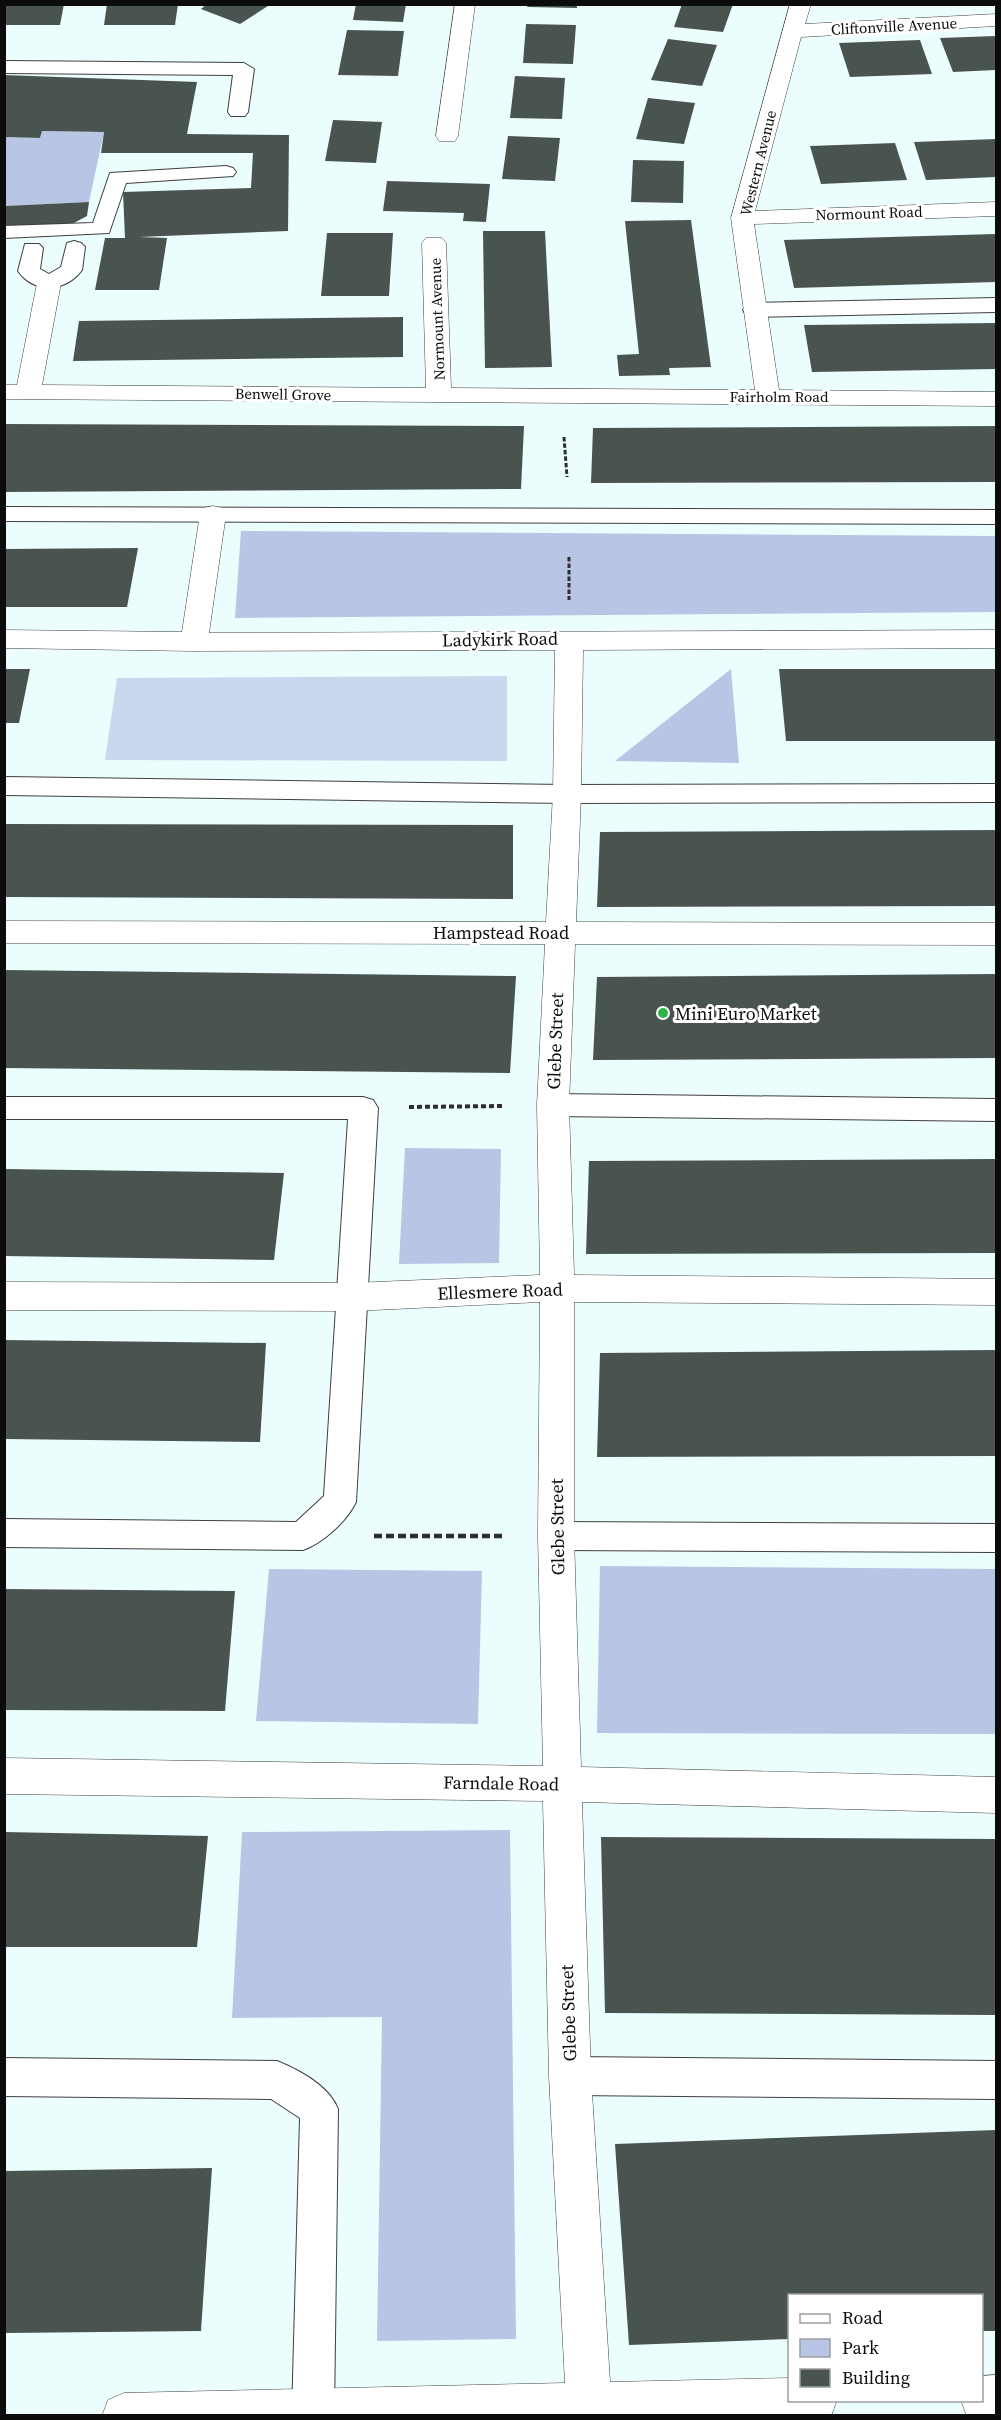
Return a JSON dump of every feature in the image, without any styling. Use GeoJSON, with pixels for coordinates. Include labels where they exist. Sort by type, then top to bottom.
{"type":"FeatureCollection","features":[{"type":"Feature","properties":{"kind":"street"},"geometry":{"type":"LineString","coordinates":[[447,136],[465,4]]}},
{"type":"Feature","properties":{"kind":"street","name":"Western Avenue"},"geometry":{"type":"LineString","coordinates":[[768,396],[742,218],[801,4]]}},
{"type":"Feature","properties":{"kind":"street","name":"Cliftonville Avenue"},"geometry":{"type":"LineString","coordinates":[[792,31],[996,20]]}},
{"type":"Feature","properties":{"kind":"street","name":"Normount Road"},"geometry":{"type":"LineString","coordinates":[[742,218],[996,209]]}},
{"type":"Feature","properties":{"kind":"street","name":"Normount Avenue"},"geometry":{"type":"LineString","coordinates":[[434,243],[439,396]]}},
{"type":"Feature","properties":{"kind":"street"},"geometry":{"type":"LineString","coordinates":[[16,392],[49,283]]}},
{"type":"Feature","properties":{"kind":"street","name":"Benwell Grove"},"geometry":{"type":"LineString","coordinates":[[16,392],[562,397]]}},
{"type":"Feature","properties":{"kind":"street","name":"Fairholm Road"},"geometry":{"type":"LineString","coordinates":[[562,397],[768,396],[996,399]]}},
{"type":"Feature","properties":{"kind":"street"},"geometry":{"type":"LineString","coordinates":[[194,642],[213,514]]}},
{"type":"Feature","properties":{"kind":"street","name":"Ladykirk Road"},"geometry":{"type":"LineString","coordinates":[[4,639],[194,642],[996,639]]}},
{"type":"Feature","properties":{"kind":"street","name":"Glebe Street"},"geometry":{"type":"LineString","coordinates":[[569,639],[567,794],[553,1105],[557,1288],[556,1536],[570,2076],[589,2409]]}},
{"type":"Feature","properties":{"kind":"street","name":"Hampstead Road"},"geometry":{"type":"LineString","coordinates":[[4,932],[996,934]]}},
{"type":"Feature","properties":{"kind":"street","name":"Ellesmere Road"},"geometry":{"type":"LineString","coordinates":[[4,1296],[353,1297],[557,1288],[996,1292]]}},
{"type":"Feature","properties":{"kind":"street","name":"Farndale Road"},"geometry":{"type":"LineString","coordinates":[[4,1776],[562,1784],[996,1795]]}},
{"type":"Feature","properties":{"kind":"street"},"geometry":{"type":"LineString","coordinates":[[124,2415],[589,2409],[788,2401]]}},
{"type":"Feature","properties":{"kind":"lane"},"geometry":{"type":"LineString","coordinates":[[4,67],[244,69],[238,112]]}},
{"type":"Feature","properties":{"kind":"lane"},"geometry":{"type":"LineString","coordinates":[[4,232],[102,229],[117,177],[226,172]]}},
{"type":"Feature","properties":{"kind":"lane"},"geometry":{"type":"LineString","coordinates":[[32,248],[28,271],[49,283],[71,270],[74,247]]}},
{"type":"Feature","properties":{"kind":"lane"},"geometry":{"type":"LineString","coordinates":[[754,309],[996,305]]}},
{"type":"Feature","properties":{"kind":"lane"},"geometry":{"type":"LineString","coordinates":[[4,514],[996,517]]}},
{"type":"Feature","properties":{"kind":"lane"},"geometry":{"type":"LineString","coordinates":[[4,786],[567,794],[996,793]]}},
{"type":"Feature","properties":{"kind":"lane"},"geometry":{"type":"LineString","coordinates":[[553,1105],[996,1110]]}},
{"type":"Feature","properties":{"kind":"lane"},"geometry":{"type":"LineString","coordinates":[[4,1108],[363,1108],[340,1502],[303,1536],[4,1533]]}},
{"type":"Feature","properties":{"kind":"lane"},"geometry":{"type":"LineString","coordinates":[[556,1536],[996,1538]]}},
{"type":"Feature","properties":{"kind":"lane"},"geometry":{"type":"LineString","coordinates":[[570,2076],[996,2080]]}},
{"type":"Feature","properties":{"kind":"lane"},"geometry":{"type":"LineString","coordinates":[[4,2077],[277,2080],[318,2109],[313,2413]]}},
{"type":"Feature","properties":{"kind":"path"},"geometry":{"type":"LineString","coordinates":[[363,1108],[553,1105]]}},
{"type":"Feature","properties":{"kind":"path"},"geometry":{"type":"LineString","coordinates":[[303,1536],[556,1536]]}},
{"type":"Feature","properties":{"kind":"green space"},"geometry":{"type":"Polygon","coordinates":[[[42,131],[104,132],[89,202],[5,206],[4,137],[40,138],[42,131]]]}},
{"type":"Feature","properties":{"kind":"green space"},"geometry":{"type":"Polygon","coordinates":[[[241,531],[996,536],[996,612],[235,618],[241,531]]]}},
{"type":"Feature","properties":{"kind":"green space"},"geometry":{"type":"Polygon","coordinates":[[[731,669],[739,763],[615,761],[731,669]]]}},
{"type":"Feature","properties":{"kind":"green space"},"geometry":{"type":"Polygon","coordinates":[[[405,1148],[501,1149],[499,1263],[399,1264],[405,1148]]]}},
{"type":"Feature","properties":{"kind":"green space"},"geometry":{"type":"Polygon","coordinates":[[[600,1566],[996,1569],[996,1734],[597,1733],[600,1566]]]}},
{"type":"Feature","properties":{"kind":"green space"},"geometry":{"type":"Polygon","coordinates":[[[269,1569],[482,1571],[478,1724],[256,1721],[269,1569]]]}},
{"type":"Feature","properties":{"kind":"green space"},"geometry":{"type":"Polygon","coordinates":[[[510,1830],[516,2339],[377,2341],[382,2017],[232,2018],[242,1832],[510,1830]]]}},
{"type":"Feature","properties":{"kind":"shaded area"},"geometry":{"type":"Polygon","coordinates":[[[507,676],[507,761],[105,760],[117,678],[507,676]]]}},
{"type":"Feature","properties":{"kind":"building"},"geometry":{"type":"Polygon","coordinates":[[[4,4],[64,4],[60,25],[4,25],[4,4]]]}},
{"type":"Feature","properties":{"kind":"building"},"geometry":{"type":"Polygon","coordinates":[[[107,4],[178,4],[175,25],[104,25],[107,4]]]}},
{"type":"Feature","properties":{"kind":"building"},"geometry":{"type":"Polygon","coordinates":[[[207,4],[271,4],[240,24],[201,9],[207,4]]]}},
{"type":"Feature","properties":{"kind":"building"},"geometry":{"type":"Polygon","coordinates":[[[356,4],[406,4],[403,22],[353,20],[356,4]]]}},
{"type":"Feature","properties":{"kind":"building"},"geometry":{"type":"Polygon","coordinates":[[[528,4],[577,4],[577,8],[527,7],[528,4]]]}},
{"type":"Feature","properties":{"kind":"building"},"geometry":{"type":"Polygon","coordinates":[[[682,4],[733,4],[723,32],[674,27],[682,4]]]}},
{"type":"Feature","properties":{"kind":"building"},"geometry":{"type":"Polygon","coordinates":[[[526,24],[576,25],[573,64],[523,63],[526,24]]]}},
{"type":"Feature","properties":{"kind":"building"},"geometry":{"type":"Polygon","coordinates":[[[347,30],[404,31],[398,76],[338,75],[347,30]]]}},
{"type":"Feature","properties":{"kind":"building"},"geometry":{"type":"Polygon","coordinates":[[[996,36],[996,70],[953,72],[940,38],[996,36]]]}},
{"type":"Feature","properties":{"kind":"building"},"geometry":{"type":"Polygon","coordinates":[[[668,39],[717,45],[702,86],[651,80],[668,39]]]}},
{"type":"Feature","properties":{"kind":"building"},"geometry":{"type":"Polygon","coordinates":[[[920,40],[932,74],[850,77],[839,43],[920,40]]]}},
{"type":"Feature","properties":{"kind":"building"},"geometry":{"type":"Polygon","coordinates":[[[4,75],[197,82],[187,134],[289,135],[288,231],[139,237],[167,238],[159,290],[95,290],[105,238],[125,238],[123,192],[251,188],[253,153],[101,153],[104,132],[42,131],[40,138],[4,137],[4,75]]]}},
{"type":"Feature","properties":{"kind":"building"},"geometry":{"type":"Polygon","coordinates":[[[515,76],[565,78],[562,119],[510,118],[515,76]]]}},
{"type":"Feature","properties":{"kind":"building"},"geometry":{"type":"Polygon","coordinates":[[[648,98],[695,103],[684,144],[636,139],[648,98]]]}},
{"type":"Feature","properties":{"kind":"building"},"geometry":{"type":"Polygon","coordinates":[[[333,120],[382,122],[376,163],[325,161],[333,120]]]}},
{"type":"Feature","properties":{"kind":"building"},"geometry":{"type":"Polygon","coordinates":[[[508,136],[560,138],[555,181],[502,179],[508,136]]]}},
{"type":"Feature","properties":{"kind":"building"},"geometry":{"type":"Polygon","coordinates":[[[996,139],[996,177],[926,180],[914,142],[996,139]]]}},
{"type":"Feature","properties":{"kind":"building"},"geometry":{"type":"Polygon","coordinates":[[[895,143],[907,180],[821,184],[810,146],[895,143]]]}},
{"type":"Feature","properties":{"kind":"building"},"geometry":{"type":"Polygon","coordinates":[[[633,160],[684,161],[683,203],[631,202],[633,160]]]}},
{"type":"Feature","properties":{"kind":"building"},"geometry":{"type":"Polygon","coordinates":[[[387,181],[490,184],[486,222],[463,221],[464,213],[383,211],[387,181]]]}},
{"type":"Feature","properties":{"kind":"building"},"geometry":{"type":"Polygon","coordinates":[[[89,202],[87,216],[70,225],[5,228],[5,206],[89,202]]]}},
{"type":"Feature","properties":{"kind":"building"},"geometry":{"type":"Polygon","coordinates":[[[691,220],[711,367],[669,368],[670,375],[619,376],[617,355],[639,354],[625,221],[691,220]]]}},
{"type":"Feature","properties":{"kind":"building"},"geometry":{"type":"Polygon","coordinates":[[[483,231],[545,231],[552,367],[485,368],[483,231]]]}},
{"type":"Feature","properties":{"kind":"building"},"geometry":{"type":"Polygon","coordinates":[[[327,233],[393,233],[389,296],[321,296],[327,233]]]}},
{"type":"Feature","properties":{"kind":"building"},"geometry":{"type":"Polygon","coordinates":[[[996,234],[996,282],[794,288],[784,240],[996,234]]]}},
{"type":"Feature","properties":{"kind":"building"},"geometry":{"type":"Polygon","coordinates":[[[403,317],[403,357],[73,361],[79,321],[403,317]]]}},
{"type":"Feature","properties":{"kind":"building"},"geometry":{"type":"Polygon","coordinates":[[[996,323],[996,369],[812,372],[804,325],[996,323]]]}},
{"type":"Feature","properties":{"kind":"building"},"geometry":{"type":"Polygon","coordinates":[[[4,424],[524,426],[521,489],[4,492],[4,424]]]}},
{"type":"Feature","properties":{"kind":"building"},"geometry":{"type":"Polygon","coordinates":[[[996,426],[996,482],[591,483],[593,428],[996,426]]]}},
{"type":"Feature","properties":{"kind":"building"},"geometry":{"type":"Polygon","coordinates":[[[138,548],[127,607],[4,607],[4,549],[138,548]]]}},
{"type":"Feature","properties":{"kind":"building"},"geometry":{"type":"Polygon","coordinates":[[[4,669],[30,669],[19,723],[4,723],[4,669]]]}},
{"type":"Feature","properties":{"kind":"building"},"geometry":{"type":"Polygon","coordinates":[[[779,669],[996,669],[996,741],[786,741],[779,669]]]}},
{"type":"Feature","properties":{"kind":"building"},"geometry":{"type":"Polygon","coordinates":[[[4,824],[513,825],[513,899],[4,897],[4,824]]]}},
{"type":"Feature","properties":{"kind":"building"},"geometry":{"type":"Polygon","coordinates":[[[996,830],[996,906],[597,907],[600,832],[996,830]]]}},
{"type":"Feature","properties":{"kind":"building"},"geometry":{"type":"Polygon","coordinates":[[[4,970],[516,976],[510,1073],[4,1068],[4,970]]]}},
{"type":"Feature","properties":{"kind":"building"},"geometry":{"type":"Polygon","coordinates":[[[996,974],[996,1058],[593,1060],[597,977],[996,974]]]}},
{"type":"Feature","properties":{"kind":"building"},"geometry":{"type":"Polygon","coordinates":[[[996,1159],[996,1253],[586,1254],[589,1161],[996,1159]]]}},
{"type":"Feature","properties":{"kind":"building"},"geometry":{"type":"Polygon","coordinates":[[[4,1169],[284,1173],[274,1260],[4,1256],[4,1169]]]}},
{"type":"Feature","properties":{"kind":"building"},"geometry":{"type":"Polygon","coordinates":[[[4,1340],[266,1343],[260,1442],[4,1439],[4,1340]]]}},
{"type":"Feature","properties":{"kind":"building"},"geometry":{"type":"Polygon","coordinates":[[[996,1350],[996,1456],[597,1457],[600,1353],[996,1350]]]}},
{"type":"Feature","properties":{"kind":"building"},"geometry":{"type":"Polygon","coordinates":[[[4,1589],[235,1591],[225,1711],[4,1710],[4,1589]]]}},
{"type":"Feature","properties":{"kind":"building"},"geometry":{"type":"Polygon","coordinates":[[[4,1832],[208,1836],[197,1947],[4,1947],[4,1832]]]}},
{"type":"Feature","properties":{"kind":"building"},"geometry":{"type":"Polygon","coordinates":[[[601,1837],[996,1839],[996,2015],[605,2013],[601,1837]]]}},
{"type":"Feature","properties":{"kind":"building"},"geometry":{"type":"Polygon","coordinates":[[[996,2130],[996,2331],[983,2331],[983,2294],[788,2294],[788,2339],[629,2345],[615,2144],[996,2130]]]}},
{"type":"Feature","properties":{"kind":"building"},"geometry":{"type":"Polygon","coordinates":[[[212,2168],[201,2331],[5,2333],[5,2171],[212,2168]]]}},
{"type":"Feature","properties":{"kind":"place","name":"Mini Euro Market"},"geometry":{"type":"Point","coordinates":[663,1013]}}]}
